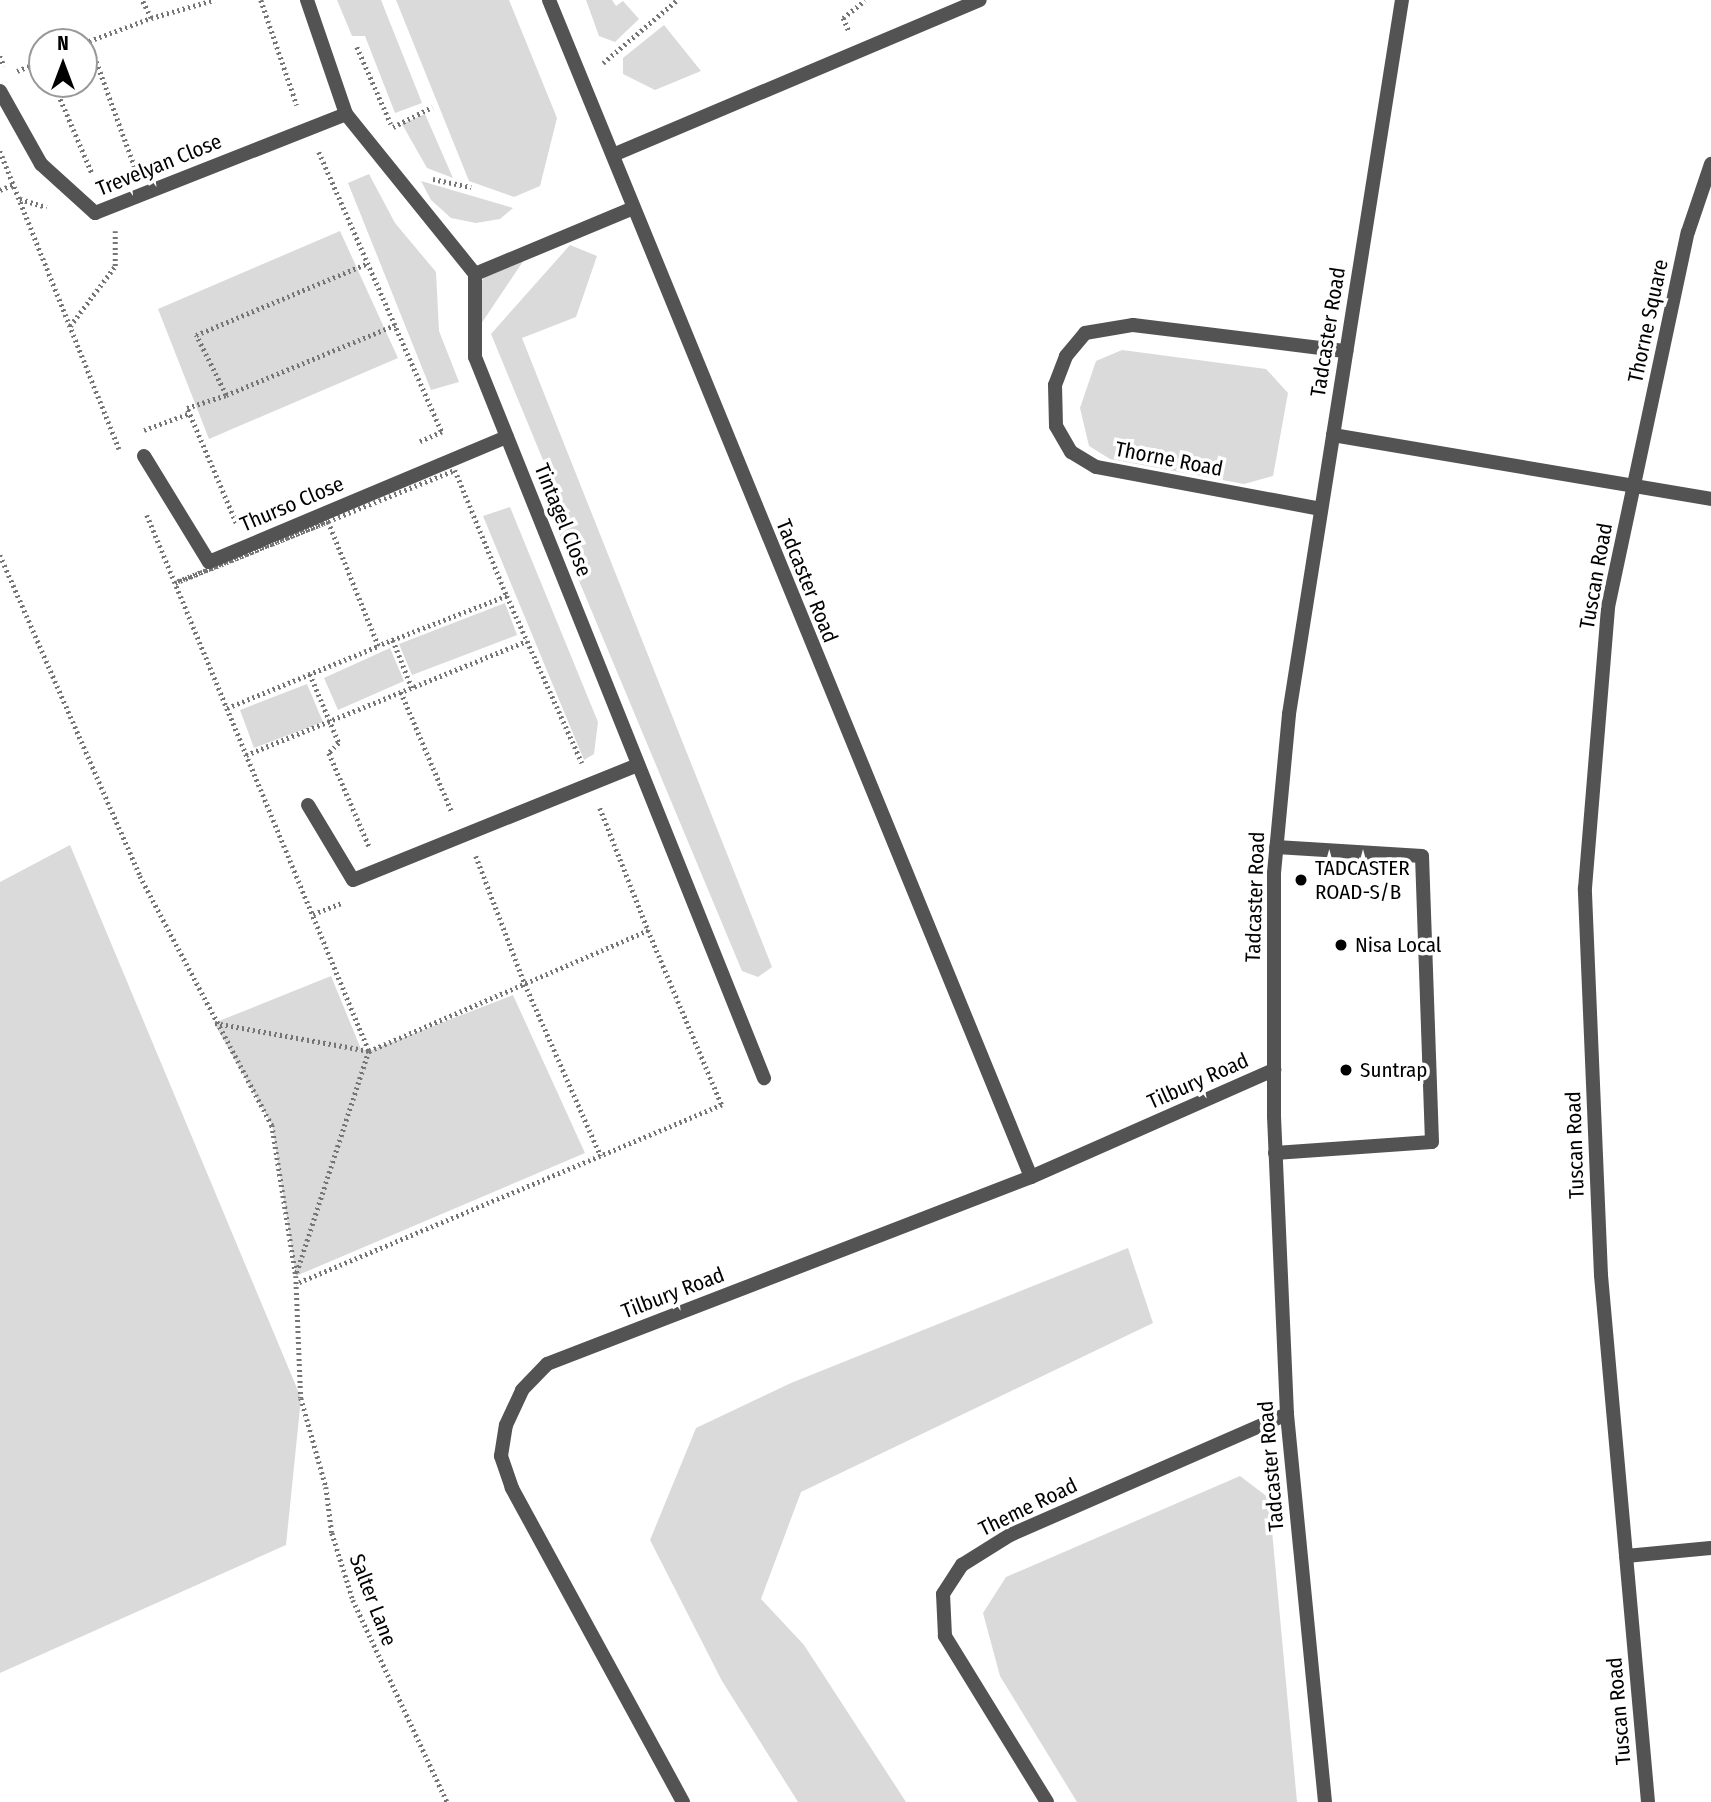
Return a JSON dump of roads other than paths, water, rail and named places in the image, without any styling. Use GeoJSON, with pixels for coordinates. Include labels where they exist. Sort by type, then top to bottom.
{"type":"FeatureCollection","features":[{"type":"Feature","properties":{"kind":"street"},"geometry":{"type":"LineString","coordinates":[[307,0],[346,114],[475,274],[631,209]]}},
{"type":"Feature","properties":{"kind":"street","name":"Tadcaster Road"},"geometry":{"type":"LineString","coordinates":[[549,0],[631,209],[1031,1177]]}},
{"type":"Feature","properties":{"kind":"street"},"geometry":{"type":"LineString","coordinates":[[612,155],[980,0]]}},
{"type":"Feature","properties":{"kind":"street","name":"Tadcaster Road"},"geometry":{"type":"LineString","coordinates":[[1325,1802],[1287,1414],[1275,1153],[1276,847],[1289,714],[1402,0]]}},
{"type":"Feature","properties":{"kind":"street","name":"Trevelyan Close"},"geometry":{"type":"LineString","coordinates":[[0,91],[41,163],[94,213],[346,114]]}},
{"type":"Feature","properties":{"kind":"street","name":"Thorne Square"},"geometry":{"type":"LineString","coordinates":[[1634,488],[1688,232],[1711,164]]}},
{"type":"Feature","properties":{"kind":"street","name":"Tintagel Close"},"geometry":{"type":"LineString","coordinates":[[475,274],[475,357],[764,1078]]}},
{"type":"Feature","properties":{"kind":"street","name":"Thorne Road"},"geometry":{"type":"LineString","coordinates":[[1321,509],[1097,467],[1071,452],[1056,426],[1055,385],[1066,356],[1085,333],[1133,325],[1346,351]]}},
{"type":"Feature","properties":{"kind":"street"},"geometry":{"type":"LineString","coordinates":[[1333,435],[1711,499]]}},
{"type":"Feature","properties":{"kind":"street","name":"Thurso Close"},"geometry":{"type":"LineString","coordinates":[[144,456],[209,562],[507,436]]}},
{"type":"Feature","properties":{"kind":"street","name":"Tuscan Road"},"geometry":{"type":"LineString","coordinates":[[1634,488],[1608,607],[1585,888],[1601,1275],[1648,1802]]}},
{"type":"Feature","properties":{"kind":"street"},"geometry":{"type":"LineString","coordinates":[[308,805],[353,880],[638,765]]}},
{"type":"Feature","properties":{"kind":"street"},"geometry":{"type":"LineString","coordinates":[[1275,1153],[1432,1142],[1422,856],[1276,847]]}},
{"type":"Feature","properties":{"kind":"street","name":"Tilbury Road"},"geometry":{"type":"LineString","coordinates":[[683,1802],[512,1488],[500,1456],[506,1425],[522,1390],[547,1364],[1031,1177],[1274,1070]]}},
{"type":"Feature","properties":{"kind":"street","name":"Theme Road"},"geometry":{"type":"LineString","coordinates":[[1047,1802],[945,1636],[943,1594],[962,1565],[1010,1535],[1287,1414]]}},
{"type":"Feature","properties":{"kind":"street"},"geometry":{"type":"LineString","coordinates":[[1626,1556],[1711,1548]]}},
{"type":"Feature","properties":{"kind":"place","name":"TADCASTER ROAD-S/B"},"geometry":{"type":"Point","coordinates":[1301,880]}},
{"type":"Feature","properties":{"kind":"place","name":"Nisa Local"},"geometry":{"type":"Point","coordinates":[1341,945]}},
{"type":"Feature","properties":{"kind":"place","name":"Suntrap"},"geometry":{"type":"Point","coordinates":[1346,1070]}}]}
